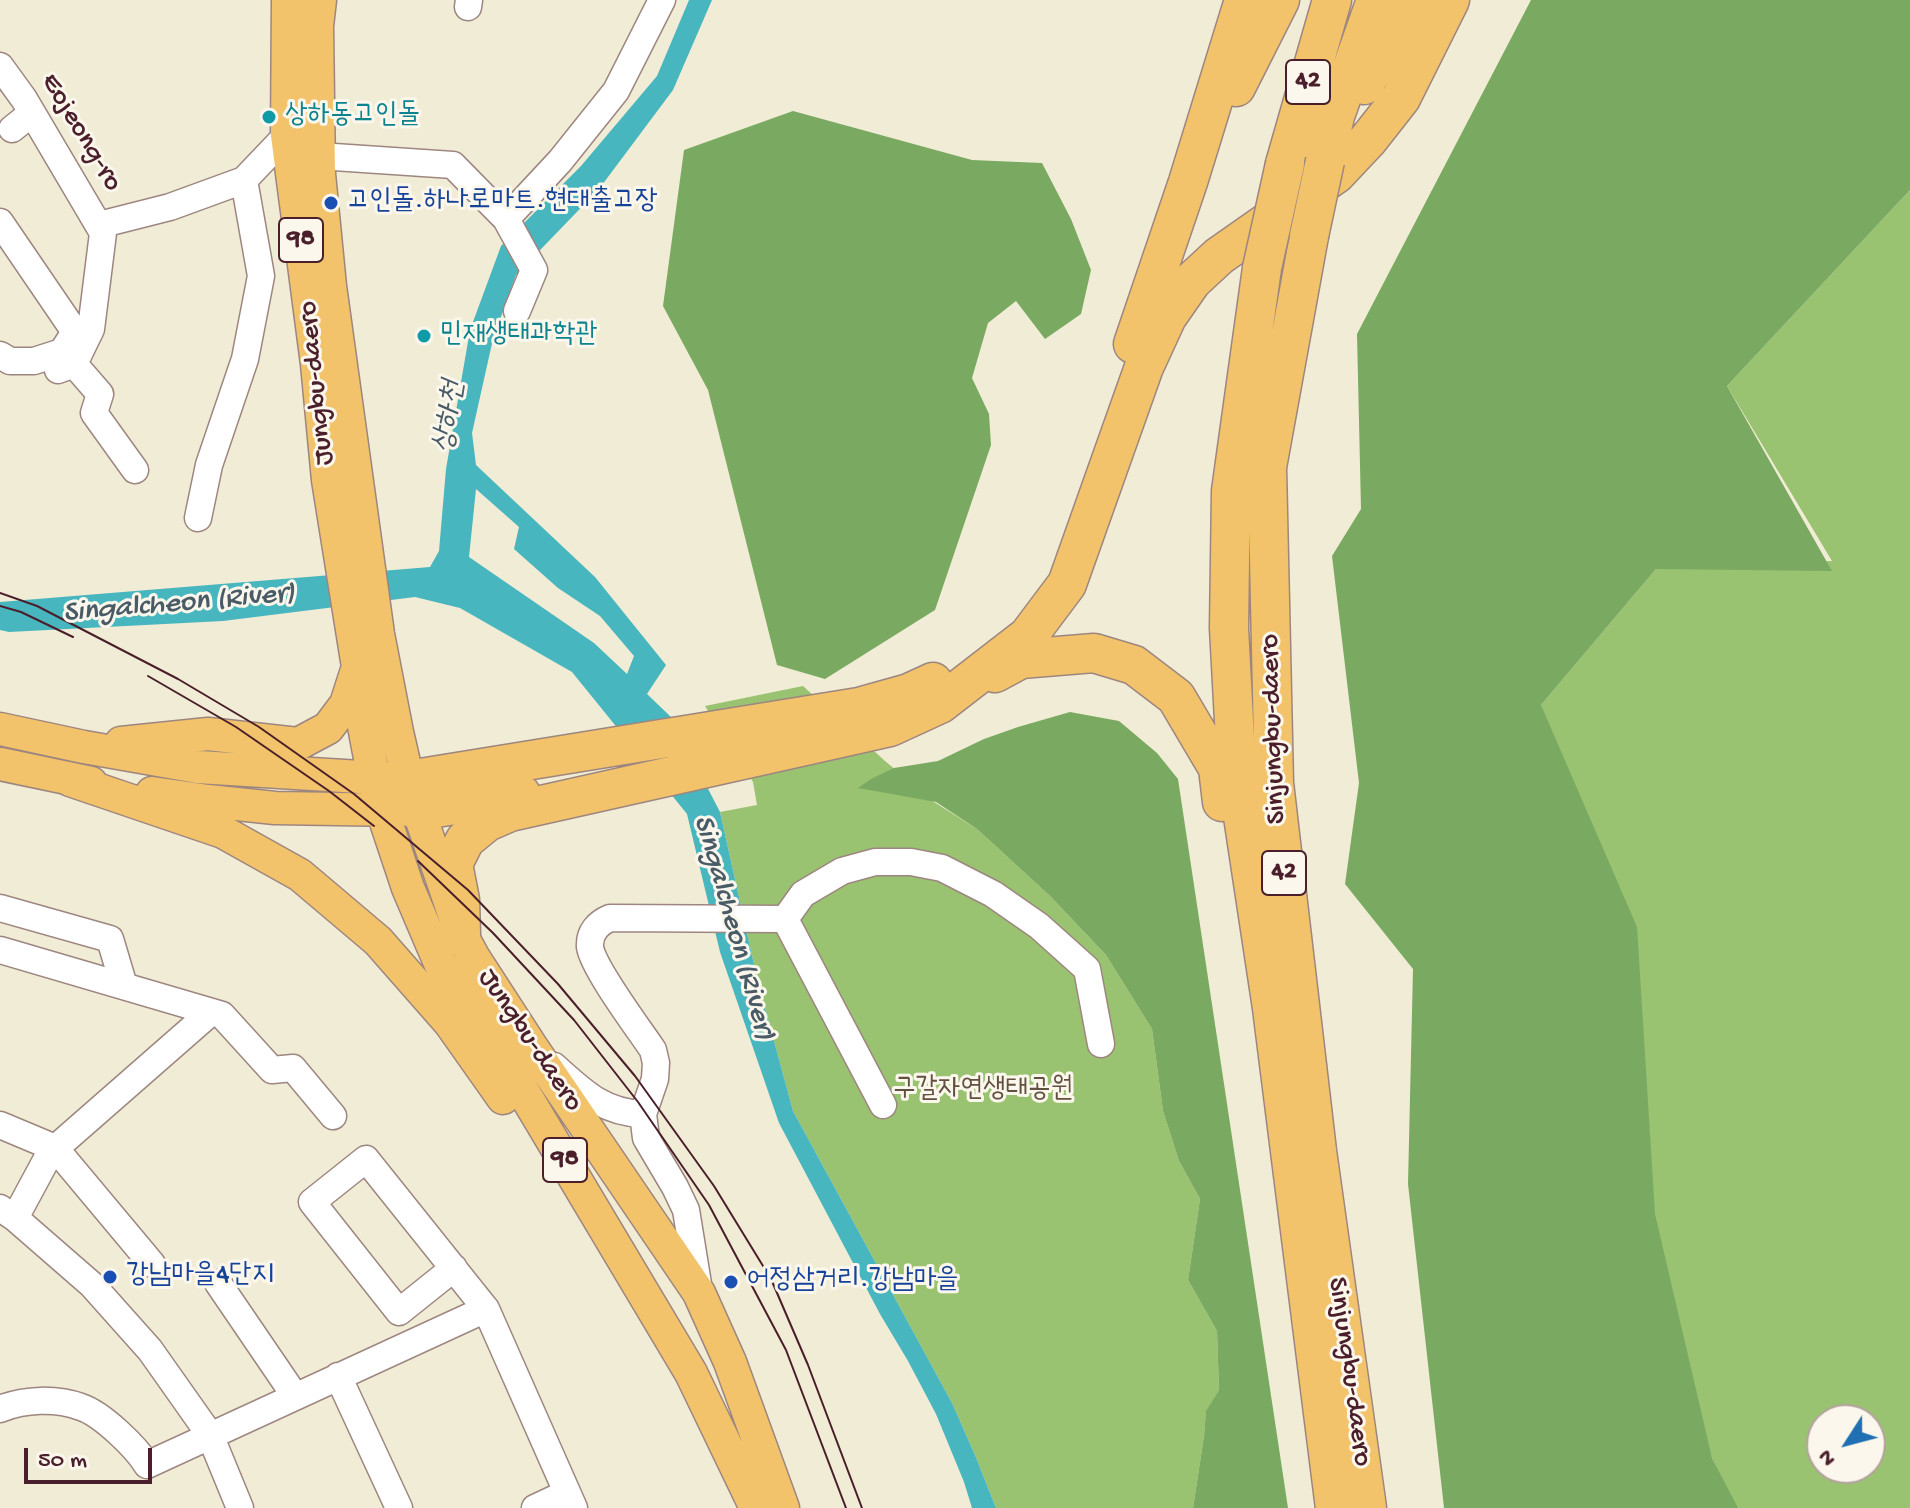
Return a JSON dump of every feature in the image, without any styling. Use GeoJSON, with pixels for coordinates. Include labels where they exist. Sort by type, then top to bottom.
{"type":"FeatureCollection","features":[{"type":"Feature","properties":{"kind":"highway"},"geometry":{"type":"LineString","coordinates":[[396,795],[464,800],[772,753],[874,717],[909,693],[959,669],[999,634],[1027,605],[1052,564],[1096,454],[1188,182],[1244,0]]}},
{"type":"Feature","properties":{"kind":"highway"},"geometry":{"type":"LineString","coordinates":[[1188,182],[1280,0]]}},
{"type":"Feature","properties":{"kind":"highway","name":"Sinjungbu-daero"},"geometry":{"type":"LineString","coordinates":[[1332,0],[1285,164],[1262,268],[1231,491],[1229,628],[1237,777],[1272,1008],[1335,1508]]}},
{"type":"Feature","properties":{"kind":"highway","name":"42"},"geometry":{"type":"LineString","coordinates":[[1335,116],[1376,0]]}},
{"type":"Feature","properties":{"kind":"highway"},"geometry":{"type":"LineString","coordinates":[[1335,116],[1360,93],[1414,0]]}},
{"type":"Feature","properties":{"kind":"highway"},"geometry":{"type":"LineString","coordinates":[[940,704],[1028,636],[1067,584],[1144,367],[1167,317],[1192,281],[1219,256],[1336,174],[1368,140],[1401,98],[1450,0]]}},
{"type":"Feature","properties":{"kind":"highway","name":"Sinjungbu-daero"},"geometry":{"type":"LineString","coordinates":[[1335,116],[1309,236],[1267,467],[1274,783],[1317,1151],[1367,1508]]}},
{"type":"Feature","properties":{"kind":"highway"},"geometry":{"type":"LineString","coordinates":[[464,800],[940,704],[1021,659],[1094,653],[1134,665],[1176,697],[1218,768],[1301,1418],[1317,1508]]}},
{"type":"Feature","properties":{"kind":"highway"},"geometry":{"type":"LineString","coordinates":[[461,934],[460,900],[453,864],[464,842],[464,800]]}},
{"type":"Feature","properties":{"kind":"main road","name":"Jungbu-daero"},"geometry":{"type":"LineString","coordinates":[[288,0],[287,135],[317,364],[342,479]]}},
{"type":"Feature","properties":{"kind":"main road","name":"Jungbu-daero"},"geometry":{"type":"LineString","coordinates":[[320,0],[317,26],[319,156],[342,479]]}},
{"type":"Feature","properties":{"kind":"main road","name":"98"},"geometry":{"type":"LineString","coordinates":[[342,479],[365,634]]}},
{"type":"Feature","properties":{"kind":"main road","name":"Jungbu-daero"},"geometry":{"type":"LineString","coordinates":[[365,634],[358,667],[363,721],[461,934],[531,1046],[699,1293],[730,1362],[783,1508]]}},
{"type":"Feature","properties":{"kind":"main road","name":"Jungbu-daero"},"geometry":{"type":"LineString","coordinates":[[365,634],[396,795],[408,888],[440,963],[521,1088],[691,1373],[756,1508]]}},
{"type":"Feature","properties":{"kind":"main road"},"geometry":{"type":"LineString","coordinates":[[84,747],[208,734],[298,744],[328,728],[346,704],[358,667]]}},
{"type":"Feature","properties":{"kind":"main road"},"geometry":{"type":"LineString","coordinates":[[0,729],[198,767],[396,795]]}},
{"type":"Feature","properties":{"kind":"main road"},"geometry":{"type":"LineString","coordinates":[[0,764],[70,780],[275,808],[396,795]]}},
{"type":"Feature","properties":{"kind":"main road"},"geometry":{"type":"LineString","coordinates":[[70,780],[223,832],[300,875],[378,941],[450,1023],[514,1115],[605,1227]]}},
{"type":"Feature","properties":{"kind":"main road"},"geometry":{"type":"LineString","coordinates":[[699,1293],[748,1368],[801,1508]]}},
{"type":"Feature","properties":{"kind":"main road"},"geometry":{"type":"LineString","coordinates":[[691,1373],[739,1508]]}},
{"type":"Feature","properties":{"kind":"street"},"geometry":{"type":"LineString","coordinates":[[506,219],[560,161],[616,91],[662,0]]}},
{"type":"Feature","properties":{"kind":"street","name":"Eojeong-ro"},"geometry":{"type":"LineString","coordinates":[[0,66],[22,121],[101,229]]}},
{"type":"Feature","properties":{"kind":"street"},"geometry":{"type":"LineString","coordinates":[[0,367],[48,374],[74,364],[91,329],[101,229],[244,180],[287,135]]}},
{"type":"Feature","properties":{"kind":"street"},"geometry":{"type":"LineString","coordinates":[[319,156],[453,165],[506,219],[534,270],[517,311]]}},
{"type":"Feature","properties":{"kind":"street"},"geometry":{"type":"LineString","coordinates":[[198,518],[209,465],[245,359],[261,276],[244,180]]}},
{"type":"Feature","properties":{"kind":"street"},"geometry":{"type":"LineString","coordinates":[[0,222],[75,332],[62,352],[34,361],[10,361],[0,355]]}},
{"type":"Feature","properties":{"kind":"street"},"geometry":{"type":"LineString","coordinates":[[74,364],[100,394],[94,413],[135,470]]}},
{"type":"Feature","properties":{"kind":"street"},"geometry":{"type":"LineString","coordinates":[[785,919],[803,894],[842,871],[875,862],[911,862],[942,868],[993,894],[1039,926],[1087,969],[1101,1044]]}},
{"type":"Feature","properties":{"kind":"street"},"geometry":{"type":"LineString","coordinates":[[0,908],[110,939],[124,986]]}},
{"type":"Feature","properties":{"kind":"street"},"geometry":{"type":"LineString","coordinates":[[699,1293],[686,1210],[646,1138],[643,1114],[655,1079],[653,1050],[597,965],[590,948],[591,935],[599,923],[610,918],[785,919]]}},
{"type":"Feature","properties":{"kind":"street"},"geometry":{"type":"LineString","coordinates":[[785,919],[883,1105]]}},
{"type":"Feature","properties":{"kind":"street"},"geometry":{"type":"LineString","coordinates":[[0,950],[222,1015],[272,1070],[293,1068],[333,1116]]}},
{"type":"Feature","properties":{"kind":"street"},"geometry":{"type":"LineString","coordinates":[[211,1012],[55,1148],[8,1213],[92,1285],[150,1350],[210,1435],[240,1508]]}},
{"type":"Feature","properties":{"kind":"street"},"geometry":{"type":"LineString","coordinates":[[531,1046],[590,1098],[627,1113],[643,1114]]}},
{"type":"Feature","properties":{"kind":"street"},"geometry":{"type":"LineString","coordinates":[[0,1125],[55,1148],[152,1264]]}},
{"type":"Feature","properties":{"kind":"street"},"geometry":{"type":"LineString","coordinates":[[454,1268],[399,1312],[312,1202],[366,1159],[454,1268],[486,1309],[571,1500],[535,1508]]}},
{"type":"Feature","properties":{"kind":"street"},"geometry":{"type":"LineString","coordinates":[[218,1283],[295,1396]]}},
{"type":"Feature","properties":{"kind":"street"},"geometry":{"type":"LineString","coordinates":[[0,1409],[44,1400],[83,1407],[115,1429],[140,1453],[147,1465],[486,1309]]}},
{"type":"Feature","properties":{"kind":"street"},"geometry":{"type":"LineString","coordinates":[[338,1376],[399,1508]]}},
{"type":"Feature","properties":{"kind":"green space"},"geometry":{"type":"Polygon","coordinates":[[[1531,0],[1910,0],[1910,190],[1727,386],[1832,571],[1656,569],[1541,705],[1637,927],[1655,1214],[1712,1458],[1738,1508],[1444,1508],[1408,1184],[1413,969],[1345,884],[1359,783],[1332,556],[1361,509],[1357,334],[1531,0]]]}},
{"type":"Feature","properties":{"kind":"green space"},"geometry":{"type":"Polygon","coordinates":[[[793,111],[972,160],[1042,163],[1071,219],[1091,270],[1081,314],[1045,339],[1016,301],[988,323],[972,378],[989,414],[991,445],[935,610],[825,679],[777,665],[708,390],[663,306],[684,150],[793,111]]]}},
{"type":"Feature","properties":{"kind":"green space"},"geometry":{"type":"Polygon","coordinates":[[[1910,190],[1910,1508],[1736,1508],[1712,1458],[1638,1205],[1541,705],[1656,569],[1832,561],[1727,386],[1910,190]]]}},
{"type":"Feature","properties":{"kind":"green space","name":"구갈자연생태공원"},"geometry":{"type":"Polygon","coordinates":[[[803,686],[885,761],[934,802],[977,829],[1050,896],[1106,955],[1152,1029],[1163,1111],[1179,1161],[1200,1199],[1188,1280],[1217,1331],[1219,1390],[1206,1412],[1193,1508],[996,1508],[952,1403],[793,1111],[757,978],[720,812],[757,805],[753,782],[705,706],[803,686]]]}},
{"type":"Feature","properties":{"kind":"green space"},"geometry":{"type":"Polygon","coordinates":[[[1070,712],[1119,721],[1157,753],[1178,779],[1288,1508],[1193,1508],[1206,1411],[1219,1390],[1217,1331],[1188,1280],[1200,1199],[1179,1161],[1163,1111],[1152,1029],[1106,955],[1050,896],[977,829],[936,802],[858,788],[894,768],[938,761],[984,739],[1070,712]]]}},
{"type":"Feature","properties":{"kind":"water","name":"Singalcheon (River)"},"geometry":{"type":"Polygon","coordinates":[[[689,0],[712,0],[673,90],[599,189],[516,275],[493,339],[472,433],[476,465],[595,577],[666,665],[647,694],[671,717],[720,812],[757,978],[793,1111],[952,1403],[996,1508],[972,1508],[936,1414],[779,1123],[720,952],[687,814],[572,672],[460,608],[415,597],[223,621],[0,630],[0,602],[430,567],[439,551],[446,469],[470,330],[501,246],[581,166],[657,76],[689,0]],[[476,489],[469,557],[594,643],[627,674],[634,656],[600,616],[558,588],[514,549],[519,527],[476,489]]]}},
{"type":"Feature","properties":{"kind":"tram line"},"geometry":{"type":"LineString","coordinates":[[0,593],[37,606],[178,679],[259,727],[354,794],[468,890],[558,984],[635,1076],[714,1186],[771,1279],[808,1365],[862,1508]]}},
{"type":"Feature","properties":{"kind":"tram line"},"geometry":{"type":"LineString","coordinates":[[0,606],[21,612],[73,637]]}},
{"type":"Feature","properties":{"kind":"tram line"},"geometry":{"type":"LineString","coordinates":[[148,676],[236,727],[374,826]]}},
{"type":"Feature","properties":{"kind":"tram line"},"geometry":{"type":"LineString","coordinates":[[418,861],[493,933],[574,1020],[638,1102],[709,1205],[786,1350],[846,1508]]}},
{"type":"Feature","properties":{"kind":"place","name":"상하동고인돌"},"geometry":{"type":"Point","coordinates":[269,117]}},
{"type":"Feature","properties":{"kind":"place","name":"고인돌.하나로마트.현대출고장"},"geometry":{"type":"Point","coordinates":[331,203]}},
{"type":"Feature","properties":{"kind":"place","name":"민재생태과학관"},"geometry":{"type":"Point","coordinates":[424,336]}},
{"type":"Feature","properties":{"kind":"place","name":"강남마을4단지"},"geometry":{"type":"Point","coordinates":[110,1277]}},
{"type":"Feature","properties":{"kind":"place","name":"어정삼거리.강남마을"},"geometry":{"type":"Point","coordinates":[731,1282]}},
{"type":"Feature","properties":{"kind":"water label","name":"상하천"},"geometry":{"type":"Point","coordinates":[451,417]}}]}
